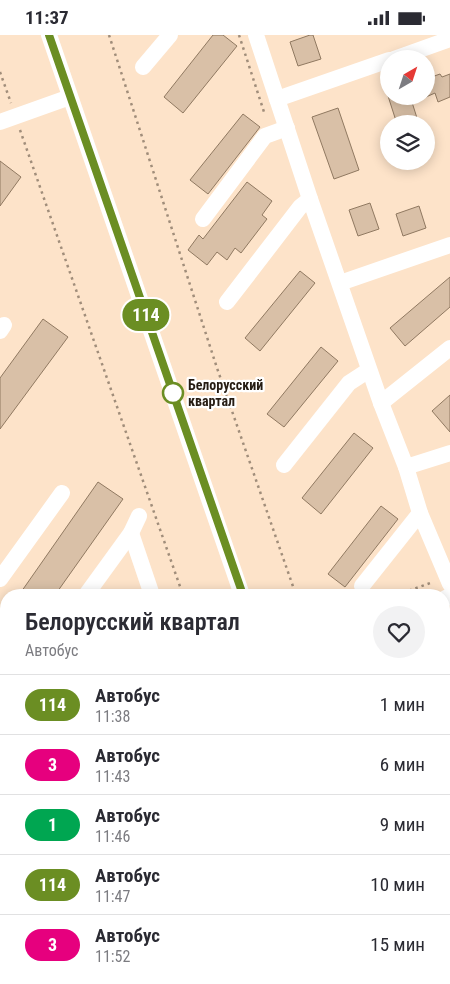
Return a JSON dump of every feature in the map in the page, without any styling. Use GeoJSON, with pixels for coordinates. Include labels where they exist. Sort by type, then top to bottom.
{"type":"FeatureCollection","features":[{"type":"Feature","properties":{"kind":"street"},"geometry":{"type":"LineString","coordinates":[[49,35],[240,589]]}},
{"type":"Feature","properties":{"kind":"street"},"geometry":{"type":"LineString","coordinates":[[144,67],[170,35]]}},
{"type":"Feature","properties":{"kind":"street"},"geometry":{"type":"LineString","coordinates":[[256,35],[369,370],[406,467],[442,583]]}},
{"type":"Feature","properties":{"kind":"street"},"geometry":{"type":"LineString","coordinates":[[419,50],[450,39]]}},
{"type":"Feature","properties":{"kind":"street"},"geometry":{"type":"LineString","coordinates":[[277,99],[380,64]]}},
{"type":"Feature","properties":{"kind":"street"},"geometry":{"type":"LineString","coordinates":[[0,122],[70,97]]}},
{"type":"Feature","properties":{"kind":"street"},"geometry":{"type":"LineString","coordinates":[[203,219],[265,136],[287,128]]}},
{"type":"Feature","properties":{"kind":"street"},"geometry":{"type":"LineString","coordinates":[[227,302],[300,207],[310,199]]}},
{"type":"Feature","properties":{"kind":"street"},"geometry":{"type":"LineString","coordinates":[[340,283],[450,245]]}},
{"type":"Feature","properties":{"kind":"street"},"geometry":{"type":"LineString","coordinates":[[381,403],[450,348]]}},
{"type":"Feature","properties":{"kind":"street"},"geometry":{"type":"LineString","coordinates":[[284,465],[349,383],[369,370]]}},
{"type":"Feature","properties":{"kind":"street"},"geometry":{"type":"LineString","coordinates":[[406,467],[450,453]]}},
{"type":"Feature","properties":{"kind":"street"},"geometry":{"type":"LineString","coordinates":[[0,579],[62,493]]}},
{"type":"Feature","properties":{"kind":"street"},"geometry":{"type":"LineString","coordinates":[[362,586],[420,513]]}},
{"type":"Feature","properties":{"kind":"street"},"geometry":{"type":"LineString","coordinates":[[90,589],[131,533],[139,516]]}},
{"type":"Feature","properties":{"kind":"street"},"geometry":{"type":"LineString","coordinates":[[131,533],[150,589]]}},
{"type":"Feature","properties":{"kind":"path"},"geometry":{"type":"LineString","coordinates":[[109,35],[217,368],[294,589]]}},
{"type":"Feature","properties":{"kind":"path"},"geometry":{"type":"LineString","coordinates":[[0,72],[181,589]]}},
{"type":"Feature","properties":{"kind":"path"},"geometry":{"type":"LineString","coordinates":[[420,589],[442,583]]}},
{"type":"Feature","properties":{"kind":"building"},"geometry":{"type":"Polygon","coordinates":[[[213,35],[223,35],[237,46],[183,113],[164,97],[213,35]]]}},
{"type":"Feature","properties":{"kind":"building"},"geometry":{"type":"Polygon","coordinates":[[[313,35],[321,59],[298,66],[290,42],[313,35]]]}},
{"type":"Feature","properties":{"kind":"building"},"geometry":{"type":"Polygon","coordinates":[[[440,74],[442,77],[450,74],[450,97],[438,102],[435,93],[435,76],[440,74]]]}},
{"type":"Feature","properties":{"kind":"building"},"geometry":{"type":"Polygon","coordinates":[[[391,105],[413,105],[416,115],[394,115],[391,105]]]}},
{"type":"Feature","properties":{"kind":"building"},"geometry":{"type":"Polygon","coordinates":[[[338,108],[359,170],[334,179],[312,117],[338,108]]]}},
{"type":"Feature","properties":{"kind":"building"},"geometry":{"type":"Polygon","coordinates":[[[243,114],[260,127],[208,194],[190,180],[243,114]]]}},
{"type":"Feature","properties":{"kind":"building"},"geometry":{"type":"Polygon","coordinates":[[[0,161],[21,177],[0,206],[0,161]]]}},
{"type":"Feature","properties":{"kind":"building"},"geometry":{"type":"Polygon","coordinates":[[[247,182],[272,201],[262,215],[267,219],[241,253],[235,248],[227,260],[217,252],[207,265],[188,250],[199,235],[203,239],[247,182]]]}},
{"type":"Feature","properties":{"kind":"building"},"geometry":{"type":"Polygon","coordinates":[[[370,203],[379,229],[358,236],[349,210],[370,203]]]}},
{"type":"Feature","properties":{"kind":"building"},"geometry":{"type":"Polygon","coordinates":[[[419,206],[426,228],[403,236],[396,214],[419,206]]]}},
{"type":"Feature","properties":{"kind":"building"},"geometry":{"type":"Polygon","coordinates":[[[300,271],[315,283],[260,351],[245,338],[300,271]]]}},
{"type":"Feature","properties":{"kind":"building"},"geometry":{"type":"Polygon","coordinates":[[[450,277],[450,307],[405,346],[390,328],[450,277]]]}},
{"type":"Feature","properties":{"kind":"building"},"geometry":{"type":"Polygon","coordinates":[[[43,319],[68,337],[0,429],[0,378],[43,319]]]}},
{"type":"Feature","properties":{"kind":"building"},"geometry":{"type":"Polygon","coordinates":[[[321,347],[338,361],[284,427],[267,414],[321,347]]]}},
{"type":"Feature","properties":{"kind":"building"},"geometry":{"type":"Polygon","coordinates":[[[450,395],[450,432],[432,411],[450,395]]]}},
{"type":"Feature","properties":{"kind":"building"},"geometry":{"type":"Polygon","coordinates":[[[354,433],[373,448],[321,514],[302,498],[354,433]]]}},
{"type":"Feature","properties":{"kind":"building"},"geometry":{"type":"Polygon","coordinates":[[[98,482],[123,499],[59,589],[23,589],[98,482]]]}},
{"type":"Feature","properties":{"kind":"building"},"geometry":{"type":"Polygon","coordinates":[[[381,506],[398,519],[345,587],[328,574],[381,506]]]}},
{"type":"Feature","properties":{"kind":"bus line","name":"114"},"geometry":{"type":"LineString","coordinates":[[49,35],[241,589]]}},
{"type":"Feature","properties":{"kind":"place","name":"Белорусский квартал"},"geometry":{"type":"Point","coordinates":[173,393]}}]}
